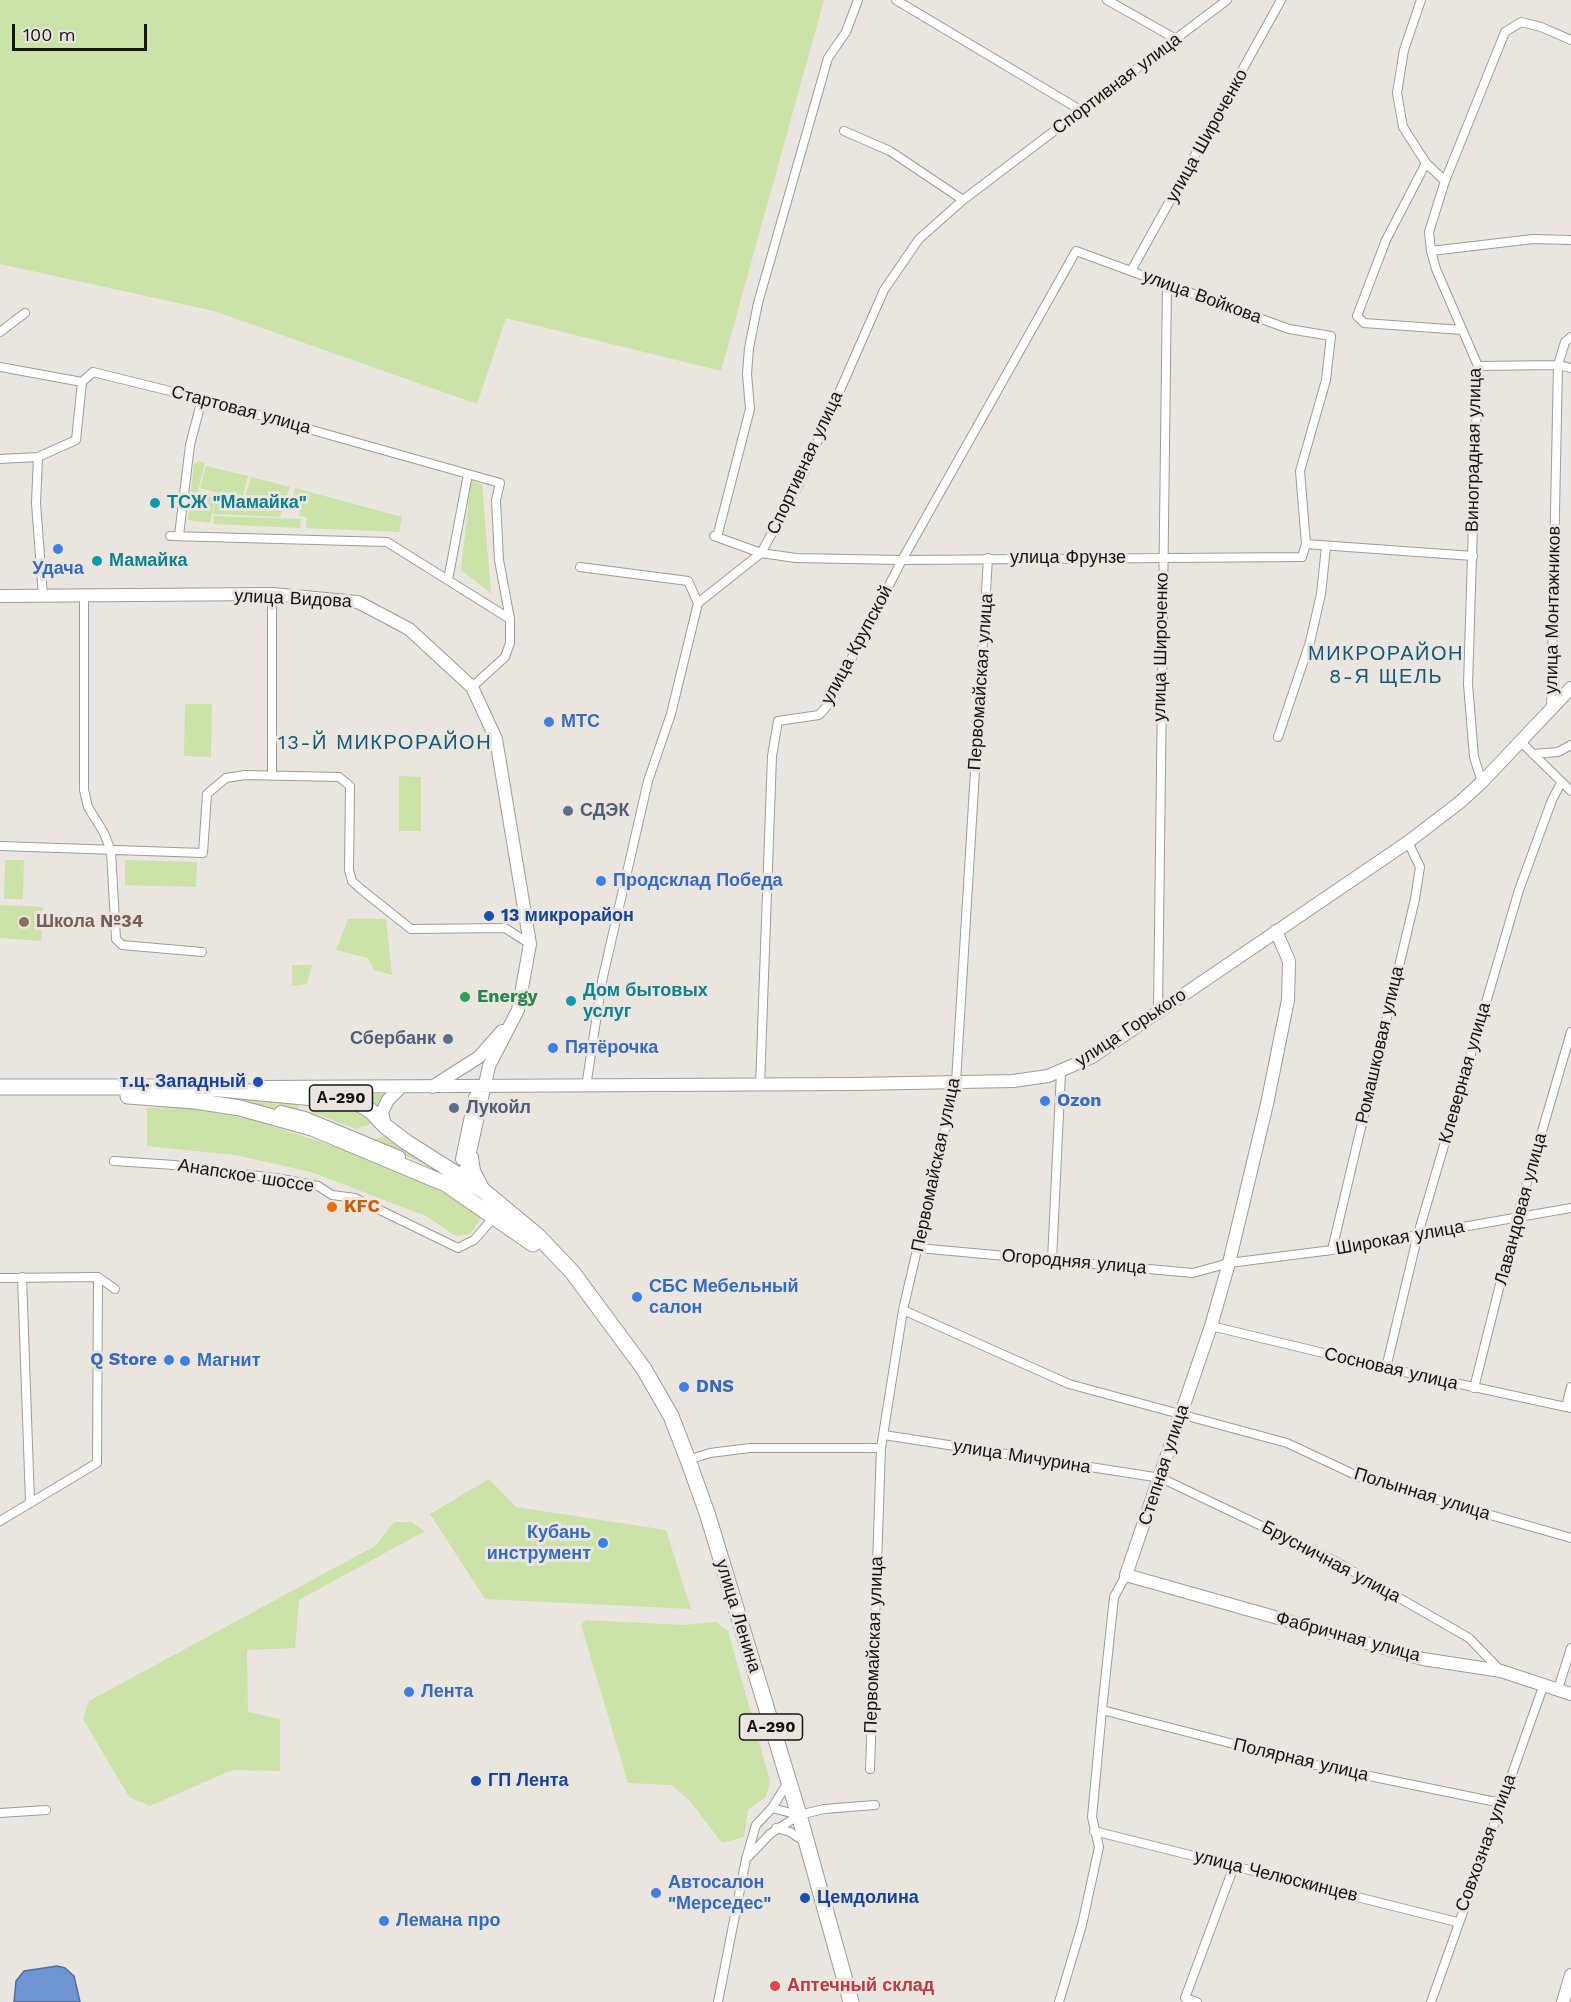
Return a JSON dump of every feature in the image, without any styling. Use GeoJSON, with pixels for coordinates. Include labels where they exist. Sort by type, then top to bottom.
{"type":"FeatureCollection","features":[{"type":"Feature","properties":{"kind":"highway"},"geometry":{"type":"LineString","coordinates":[[0,1088],[199,1087]]}},
{"type":"Feature","properties":{"kind":"highway","name":"А-290"},"geometry":{"type":"LineString","coordinates":[[199,1087],[348,1100],[371,1111],[385,1126],[485,1192],[538,1236],[561,1261]]}},
{"type":"Feature","properties":{"kind":"highway","name":"А-290"},"geometry":{"type":"LineString","coordinates":[[94,1096],[113,1095],[206,1102],[240,1108],[312,1128],[446,1184],[561,1261]]}},
{"type":"Feature","properties":{"kind":"highway"},"geometry":{"type":"LineString","coordinates":[[0,1097],[94,1096]]}},
{"type":"Feature","properties":{"kind":"highway","name":"улица Ленина"},"geometry":{"type":"LineString","coordinates":[[561,1261],[595,1301],[644,1369],[670,1416],[688,1460],[727,1578],[799,1815],[851,2002]]}},
{"type":"Feature","properties":{"kind":"main road","name":"улица Видова"},"geometry":{"type":"LineString","coordinates":[[0,597],[272,594],[358,602],[409,629],[472,687],[496,739],[530,944],[522,992],[513,1019],[481,1087]]}},
{"type":"Feature","properties":{"kind":"main road","name":"улица Горького"},"geometry":{"type":"LineString","coordinates":[[481,1087],[760,1086],[1013,1081],[1061,1072],[1092,1057],[1408,842],[1459,803],[1482,782],[1571,688]]}},
{"type":"Feature","properties":{"kind":"main road","name":"Степная улица"},"geometry":{"type":"LineString","coordinates":[[1126,1575],[1161,1478],[1180,1414],[1211,1326],[1229,1263],[1288,1000],[1289,961],[1276,931]]}},
{"type":"Feature","properties":{"kind":"main road"},"geometry":{"type":"LineString","coordinates":[[430,1088],[479,1057],[513,1019]]}},
{"type":"Feature","properties":{"kind":"main road"},"geometry":{"type":"LineString","coordinates":[[199,1087],[481,1087]]}},
{"type":"Feature","properties":{"kind":"main road"},"geometry":{"type":"LineString","coordinates":[[94,1096],[104,1090],[185,1094],[305,1118],[366,1141],[440,1177],[452,1179],[459,1176],[467,1166],[472,1151],[481,1087]]}},
{"type":"Feature","properties":{"kind":"main road"},"geometry":{"type":"LineString","coordinates":[[458,1192],[459,1176],[481,1087]]}},
{"type":"Feature","properties":{"kind":"main road"},"geometry":{"type":"LineString","coordinates":[[385,1126],[382,1112],[388,1100],[400,1088]]}},
{"type":"Feature","properties":{"kind":"main road"},"geometry":{"type":"LineString","coordinates":[[472,1151],[474,1172],[485,1192]]}},
{"type":"Feature","properties":{"kind":"main road","name":"Фабричная улица"},"geometry":{"type":"LineString","coordinates":[[1126,1575],[1423,1659],[1501,1671],[1571,1694]]}},
{"type":"Feature","properties":{"kind":"main road"},"geometry":{"type":"LineString","coordinates":[[1563,2002],[1571,1975]]}},
{"type":"Feature","properties":{"kind":"street","name":"улица Фрунзе"},"geometry":{"type":"LineString","coordinates":[[858,0],[846,32],[828,58],[759,303],[749,348],[747,374],[750,409],[715,537],[761,553],[796,558],[902,560],[1302,557],[1306,544]]}},
{"type":"Feature","properties":{"kind":"street"},"geometry":{"type":"LineString","coordinates":[[896,0],[1082,111]]}},
{"type":"Feature","properties":{"kind":"street"},"geometry":{"type":"LineString","coordinates":[[1107,0],[1176,39]]}},
{"type":"Feature","properties":{"kind":"street","name":"Спортивная улица"},"geometry":{"type":"LineString","coordinates":[[698,603],[761,553],[798,486],[884,290],[920,238],[963,200],[1227,0]]}},
{"type":"Feature","properties":{"kind":"street","name":"улица Широченко"},"geometry":{"type":"LineString","coordinates":[[1131,271],[1271,22],[1281,0]]}},
{"type":"Feature","properties":{"kind":"street"},"geometry":{"type":"LineString","coordinates":[[1421,0],[1404,50],[1397,93],[1403,128],[1426,163],[1444,181]]}},
{"type":"Feature","properties":{"kind":"street","name":"Виноградная улица"},"geometry":{"type":"LineString","coordinates":[[1482,782],[1474,757],[1468,684],[1478,366],[1431,251],[1430,232],[1444,181],[1505,32],[1521,22],[1541,27],[1571,40]]}},
{"type":"Feature","properties":{"kind":"street"},"geometry":{"type":"LineString","coordinates":[[844,131],[890,151],[963,200]]}},
{"type":"Feature","properties":{"kind":"street"},"geometry":{"type":"LineString","coordinates":[[1426,163],[1386,240],[1357,311],[1359,320],[1364,323],[1462,330]]}},
{"type":"Feature","properties":{"kind":"street"},"geometry":{"type":"LineString","coordinates":[[1431,251],[1533,239],[1571,240]]}},
{"type":"Feature","properties":{"kind":"street","name":"улица Войкова"},"geometry":{"type":"LineString","coordinates":[[1076,251],[1289,329],[1331,336],[1326,380],[1300,471],[1306,544]]}},
{"type":"Feature","properties":{"kind":"street","name":"улица Крупской"},"geometry":{"type":"LineString","coordinates":[[760,1086],[772,756],[778,721],[819,714],[827,706],[902,560],[1076,251]]}},
{"type":"Feature","properties":{"kind":"street","name":"улица Широченко"},"geometry":{"type":"LineString","coordinates":[[1158,1011],[1167,283]]}},
{"type":"Feature","properties":{"kind":"street"},"geometry":{"type":"LineString","coordinates":[[0,332],[25,313]]}},
{"type":"Feature","properties":{"kind":"street"},"geometry":{"type":"LineString","coordinates":[[1558,365],[1565,342],[1571,337]]}},
{"type":"Feature","properties":{"kind":"street"},"geometry":{"type":"LineString","coordinates":[[1478,366],[1558,365],[1571,368]]}},
{"type":"Feature","properties":{"kind":"street","name":"улица Монтажников"},"geometry":{"type":"LineString","coordinates":[[1551,710],[1558,365]]}},
{"type":"Feature","properties":{"kind":"street","name":"Стартовая улица"},"geometry":{"type":"LineString","coordinates":[[0,367],[82,382],[93,372],[202,399],[500,483],[496,500],[499,560],[510,620]]}},
{"type":"Feature","properties":{"kind":"street"},"geometry":{"type":"LineString","coordinates":[[0,459],[38,457],[76,440],[82,382]]}},
{"type":"Feature","properties":{"kind":"street"},"geometry":{"type":"LineString","coordinates":[[202,399],[190,445],[174,536],[387,542],[510,620],[510,643],[505,657],[472,687]]}},
{"type":"Feature","properties":{"kind":"street"},"geometry":{"type":"LineString","coordinates":[[38,457],[36,503],[43,596]]}},
{"type":"Feature","properties":{"kind":"street"},"geometry":{"type":"LineString","coordinates":[[448,580],[468,474]]}},
{"type":"Feature","properties":{"kind":"street"},"geometry":{"type":"LineString","coordinates":[[1306,544],[1473,556]]}},
{"type":"Feature","properties":{"kind":"street"},"geometry":{"type":"LineString","coordinates":[[1278,737],[1310,642],[1321,594],[1326,547]]}},
{"type":"Feature","properties":{"kind":"street","name":"Первомайская улица"},"geometry":{"type":"LineString","coordinates":[[870,1769],[881,1448],[903,1310],[956,1082],[988,558]]}},
{"type":"Feature","properties":{"kind":"street"},"geometry":{"type":"LineString","coordinates":[[580,567],[688,581],[698,603],[671,714],[648,781],[602,981],[586,1087]]}},
{"type":"Feature","properties":{"kind":"street"},"geometry":{"type":"LineString","coordinates":[[272,594],[272,776]]}},
{"type":"Feature","properties":{"kind":"street"},"geometry":{"type":"LineString","coordinates":[[84,596],[84,790],[88,807],[104,832],[111,851],[116,939],[122,945],[202,952]]}},
{"type":"Feature","properties":{"kind":"street"},"geometry":{"type":"LineString","coordinates":[[1521,742],[1571,791]]}},
{"type":"Feature","properties":{"kind":"street"},"geometry":{"type":"LineString","coordinates":[[1533,754],[1558,752],[1571,745]]}},
{"type":"Feature","properties":{"kind":"street"},"geometry":{"type":"LineString","coordinates":[[0,846],[203,853],[207,794],[226,778],[245,775],[339,777],[350,786],[352,881],[411,929],[505,928],[530,944]]}},
{"type":"Feature","properties":{"kind":"street","name":"Клеверная улица"},"geometry":{"type":"LineString","coordinates":[[1386,1368],[1418,1234],[1519,890],[1552,800],[1561,783]]}},
{"type":"Feature","properties":{"kind":"street","name":"Ромашковая улица"},"geometry":{"type":"LineString","coordinates":[[1332,1250],[1415,899],[1420,867],[1408,842]]}},
{"type":"Feature","properties":{"kind":"street","name":"Лавандовая улица"},"geometry":{"type":"LineString","coordinates":[[1474,1388],[1517,1217],[1571,1032]]}},
{"type":"Feature","properties":{"kind":"street"},"geometry":{"type":"LineString","coordinates":[[1052,1260],[1061,1072]]}},
{"type":"Feature","properties":{"kind":"street","name":"Анапское шоссе"},"geometry":{"type":"LineString","coordinates":[[114,1161],[229,1172],[318,1186],[332,1195],[360,1200],[458,1248],[474,1240],[495,1216]]}},
{"type":"Feature","properties":{"kind":"street","name":"Широкая улица"},"geometry":{"type":"LineString","coordinates":[[1229,1263],[1332,1250],[1571,1208]]}},
{"type":"Feature","properties":{"kind":"street","name":"Огородняя улица"},"geometry":{"type":"LineString","coordinates":[[918,1248],[1193,1273],[1229,1263]]}},
{"type":"Feature","properties":{"kind":"street"},"geometry":{"type":"LineString","coordinates":[[22,1277],[30,1502]]}},
{"type":"Feature","properties":{"kind":"street"},"geometry":{"type":"LineString","coordinates":[[0,1521],[97,1462],[98,1277]]}},
{"type":"Feature","properties":{"kind":"street"},"geometry":{"type":"LineString","coordinates":[[0,1278],[98,1277],[115,1289]]}},
{"type":"Feature","properties":{"kind":"street","name":"Полынная улица"},"geometry":{"type":"LineString","coordinates":[[903,1310],[1069,1384],[1287,1443],[1364,1479],[1571,1538]]}},
{"type":"Feature","properties":{"kind":"street","name":"Сосновая улица"},"geometry":{"type":"LineString","coordinates":[[1211,1326],[1474,1388],[1569,1407]]}},
{"type":"Feature","properties":{"kind":"street"},"geometry":{"type":"LineString","coordinates":[[1569,1407],[1571,1387]]}},
{"type":"Feature","properties":{"kind":"street","name":"улица Мичурина"},"geometry":{"type":"LineString","coordinates":[[884,1435],[1161,1478]]}},
{"type":"Feature","properties":{"kind":"street"},"geometry":{"type":"LineString","coordinates":[[688,1460],[710,1453],[750,1448],[881,1448]]}},
{"type":"Feature","properties":{"kind":"street","name":"Брусничная улица"},"geometry":{"type":"LineString","coordinates":[[1161,1478],[1335,1561],[1468,1638],[1501,1671]]}},
{"type":"Feature","properties":{"kind":"street","name":"Степная улица"},"geometry":{"type":"LineString","coordinates":[[1059,2002],[1082,1925],[1099,1847],[1092,1817],[1102,1710],[1114,1597],[1126,1575]]}},
{"type":"Feature","properties":{"kind":"street"},"geometry":{"type":"LineString","coordinates":[[1558,1689],[1571,1648]]}},
{"type":"Feature","properties":{"kind":"street","name":"Совхозная улица"},"geometry":{"type":"LineString","coordinates":[[1431,2002],[1457,1922],[1544,1684]]}},
{"type":"Feature","properties":{"kind":"street","name":"Полярная улица"},"geometry":{"type":"LineString","coordinates":[[1102,1710],[1311,1764],[1501,1803]]}},
{"type":"Feature","properties":{"kind":"street"},"geometry":{"type":"LineString","coordinates":[[718,2002],[746,1859],[756,1825],[772,1808],[788,1782]]}},
{"type":"Feature","properties":{"kind":"street"},"geometry":{"type":"LineString","coordinates":[[746,1859],[776,1828],[799,1815],[824,1809],[875,1804]]}},
{"type":"Feature","properties":{"kind":"street"},"geometry":{"type":"LineString","coordinates":[[772,1808],[799,1815]]}},
{"type":"Feature","properties":{"kind":"street"},"geometry":{"type":"LineString","coordinates":[[0,1813],[46,1810]]}},
{"type":"Feature","properties":{"kind":"street"},"geometry":{"type":"LineString","coordinates":[[776,1828],[790,1832],[807,1844]]}},
{"type":"Feature","properties":{"kind":"street","name":"улица Челюскинцев"},"geometry":{"type":"LineString","coordinates":[[1095,1831],[1457,1922]]}},
{"type":"Feature","properties":{"kind":"street"},"geometry":{"type":"LineString","coordinates":[[1197,2002],[1185,1998],[1234,1866]]}},
{"type":"Feature","properties":{"kind":"green space"},"geometry":{"type":"Polygon","coordinates":[[[0,0],[824,0],[721,371],[506,318],[477,404],[214,311],[0,264],[0,0]]]}},
{"type":"Feature","properties":{"kind":"green space"},"geometry":{"type":"Polygon","coordinates":[[[199,461],[205,463],[198,491],[216,495],[210,523],[188,520],[194,464],[199,461]]]}},
{"type":"Feature","properties":{"kind":"green space"},"geometry":{"type":"Polygon","coordinates":[[[206,466],[248,476],[242,499],[200,488],[206,466]]]}},
{"type":"Feature","properties":{"kind":"green space"},"geometry":{"type":"Polygon","coordinates":[[[251,477],[290,487],[280,517],[213,514],[217,495],[244,500],[251,477]]]}},
{"type":"Feature","properties":{"kind":"green space"},"geometry":{"type":"Polygon","coordinates":[[[471,481],[482,484],[491,593],[461,570],[471,481]]]}},
{"type":"Feature","properties":{"kind":"green space"},"geometry":{"type":"Polygon","coordinates":[[[295,488],[402,517],[399,532],[306,528],[307,517],[299,516],[301,506],[291,502],[295,488]]]}},
{"type":"Feature","properties":{"kind":"green space"},"geometry":{"type":"Polygon","coordinates":[[[214,516],[301,519],[300,528],[213,524],[214,516]]]}},
{"type":"Feature","properties":{"kind":"green space"},"geometry":{"type":"Polygon","coordinates":[[[185,704],[212,704],[211,757],[184,756],[185,704]]]}},
{"type":"Feature","properties":{"kind":"green space"},"geometry":{"type":"Polygon","coordinates":[[[399,776],[421,777],[421,831],[399,831],[399,776]]]}},
{"type":"Feature","properties":{"kind":"green space"},"geometry":{"type":"Polygon","coordinates":[[[5,860],[24,860],[23,899],[4,899],[5,860]]]}},
{"type":"Feature","properties":{"kind":"green space"},"geometry":{"type":"Polygon","coordinates":[[[125,860],[197,862],[196,887],[125,885],[125,860]]]}},
{"type":"Feature","properties":{"kind":"green space"},"geometry":{"type":"Polygon","coordinates":[[[0,905],[43,907],[41,941],[0,938],[0,905]]]}},
{"type":"Feature","properties":{"kind":"green space"},"geometry":{"type":"Polygon","coordinates":[[[348,919],[386,919],[392,975],[374,970],[368,958],[336,950],[348,919]]]}},
{"type":"Feature","properties":{"kind":"green space"},"geometry":{"type":"Polygon","coordinates":[[[292,965],[312,965],[307,984],[292,986],[292,965]]]}},
{"type":"Feature","properties":{"kind":"green space"},"geometry":{"type":"Polygon","coordinates":[[[391,1094],[380,1109],[360,1095],[391,1094]]]}},
{"type":"Feature","properties":{"kind":"green space"},"geometry":{"type":"Polygon","coordinates":[[[228,1097],[298,1101],[298,1113],[228,1099],[228,1097]]]}},
{"type":"Feature","properties":{"kind":"green space"},"geometry":{"type":"Polygon","coordinates":[[[312,1104],[358,1108],[370,1118],[370,1124],[357,1129],[314,1113],[312,1104]]]}},
{"type":"Feature","properties":{"kind":"green space"},"geometry":{"type":"Polygon","coordinates":[[[181,1107],[253,1120],[396,1168],[447,1194],[482,1217],[470,1234],[456,1236],[426,1216],[311,1172],[235,1155],[147,1146],[147,1108],[181,1107]]]}},
{"type":"Feature","properties":{"kind":"green space"},"geometry":{"type":"Polygon","coordinates":[[[385,1136],[486,1202],[418,1161],[371,1140],[385,1136]]]}},
{"type":"Feature","properties":{"kind":"green space"},"geometry":{"type":"Polygon","coordinates":[[[489,1479],[516,1507],[666,1530],[691,1609],[485,1599],[430,1514],[489,1479]]]}},
{"type":"Feature","properties":{"kind":"green space"},"geometry":{"type":"Polygon","coordinates":[[[394,1522],[411,1522],[425,1531],[299,1600],[295,1648],[247,1650],[248,1712],[280,1719],[280,1771],[232,1770],[150,1806],[129,1797],[83,1719],[89,1701],[375,1546],[394,1522]]]}},
{"type":"Feature","properties":{"kind":"green space"},"geometry":{"type":"Polygon","coordinates":[[[586,1620],[684,1625],[716,1622],[728,1631],[770,1781],[766,1797],[748,1810],[744,1837],[722,1843],[690,1801],[672,1785],[628,1783],[581,1625],[586,1620]]]}},
{"type":"Feature","properties":{"kind":"water"},"geometry":{"type":"Polygon","coordinates":[[[57,1966],[65,1968],[74,1976],[80,2002],[14,2002],[16,1981],[24,1971],[57,1966]]]}},
{"type":"Feature","properties":{"kind":"place","name":"ТСЖ \"Мамайка\""},"geometry":{"type":"Point","coordinates":[155,503]}},
{"type":"Feature","properties":{"kind":"place","name":"Удача"},"geometry":{"type":"Point","coordinates":[58,549]}},
{"type":"Feature","properties":{"kind":"place","name":"Мамайка"},"geometry":{"type":"Point","coordinates":[97,561]}},
{"type":"Feature","properties":{"kind":"place","name":"МТС"},"geometry":{"type":"Point","coordinates":[549,722]}},
{"type":"Feature","properties":{"kind":"place","name":"СДЭК"},"geometry":{"type":"Point","coordinates":[568,811]}},
{"type":"Feature","properties":{"kind":"place","name":"Продсклад Победа"},"geometry":{"type":"Point","coordinates":[601,881]}},
{"type":"Feature","properties":{"kind":"place","name":"13 микрорайон"},"geometry":{"type":"Point","coordinates":[489,916]}},
{"type":"Feature","properties":{"kind":"place","name":"Школа №34"},"geometry":{"type":"Point","coordinates":[24,922]}},
{"type":"Feature","properties":{"kind":"place","name":"Energy"},"geometry":{"type":"Point","coordinates":[465,997]}},
{"type":"Feature","properties":{"kind":"place","name":"Дом бытовых услуг"},"geometry":{"type":"Point","coordinates":[571,1001]}},
{"type":"Feature","properties":{"kind":"place","name":"Сбербанк"},"geometry":{"type":"Point","coordinates":[448,1039]}},
{"type":"Feature","properties":{"kind":"place","name":"Пятёрочка"},"geometry":{"type":"Point","coordinates":[553,1048]}},
{"type":"Feature","properties":{"kind":"place","name":"т.ц. Западный"},"geometry":{"type":"Point","coordinates":[258,1082]}},
{"type":"Feature","properties":{"kind":"place","name":"Ozon"},"geometry":{"type":"Point","coordinates":[1045,1101]}},
{"type":"Feature","properties":{"kind":"place","name":"Лукойл"},"geometry":{"type":"Point","coordinates":[454,1108]}},
{"type":"Feature","properties":{"kind":"place","name":"KFC"},"geometry":{"type":"Point","coordinates":[332,1207]}},
{"type":"Feature","properties":{"kind":"place","name":"СБС Мебельный салон"},"geometry":{"type":"Point","coordinates":[637,1297]}},
{"type":"Feature","properties":{"kind":"place","name":"Q Store"},"geometry":{"type":"Point","coordinates":[169,1360]}},
{"type":"Feature","properties":{"kind":"place","name":"Магнит"},"geometry":{"type":"Point","coordinates":[185,1361]}},
{"type":"Feature","properties":{"kind":"place","name":"DNS"},"geometry":{"type":"Point","coordinates":[684,1387]}},
{"type":"Feature","properties":{"kind":"place","name":"Кубань инструмент"},"geometry":{"type":"Point","coordinates":[603,1543]}},
{"type":"Feature","properties":{"kind":"place","name":"Лента"},"geometry":{"type":"Point","coordinates":[409,1692]}},
{"type":"Feature","properties":{"kind":"place","name":"ГП Лента"},"geometry":{"type":"Point","coordinates":[476,1781]}},
{"type":"Feature","properties":{"kind":"place","name":"Автосалон \"Мерседес\""},"geometry":{"type":"Point","coordinates":[656,1893]}},
{"type":"Feature","properties":{"kind":"place","name":"Цемдолина"},"geometry":{"type":"Point","coordinates":[805,1898]}},
{"type":"Feature","properties":{"kind":"place","name":"Лемана про"},"geometry":{"type":"Point","coordinates":[384,1921]}},
{"type":"Feature","properties":{"kind":"place","name":"Аптечный склад"},"geometry":{"type":"Point","coordinates":[775,1986]}},
{"type":"Feature","properties":{"kind":"district","name":"МИКРОРАЙОН 8-Я ЩЕЛЬ"},"geometry":{"type":"Point","coordinates":[1386,666]}},
{"type":"Feature","properties":{"kind":"district","name":"13-Й МИКРОРАЙОН"},"geometry":{"type":"Point","coordinates":[385,743]}}]}
